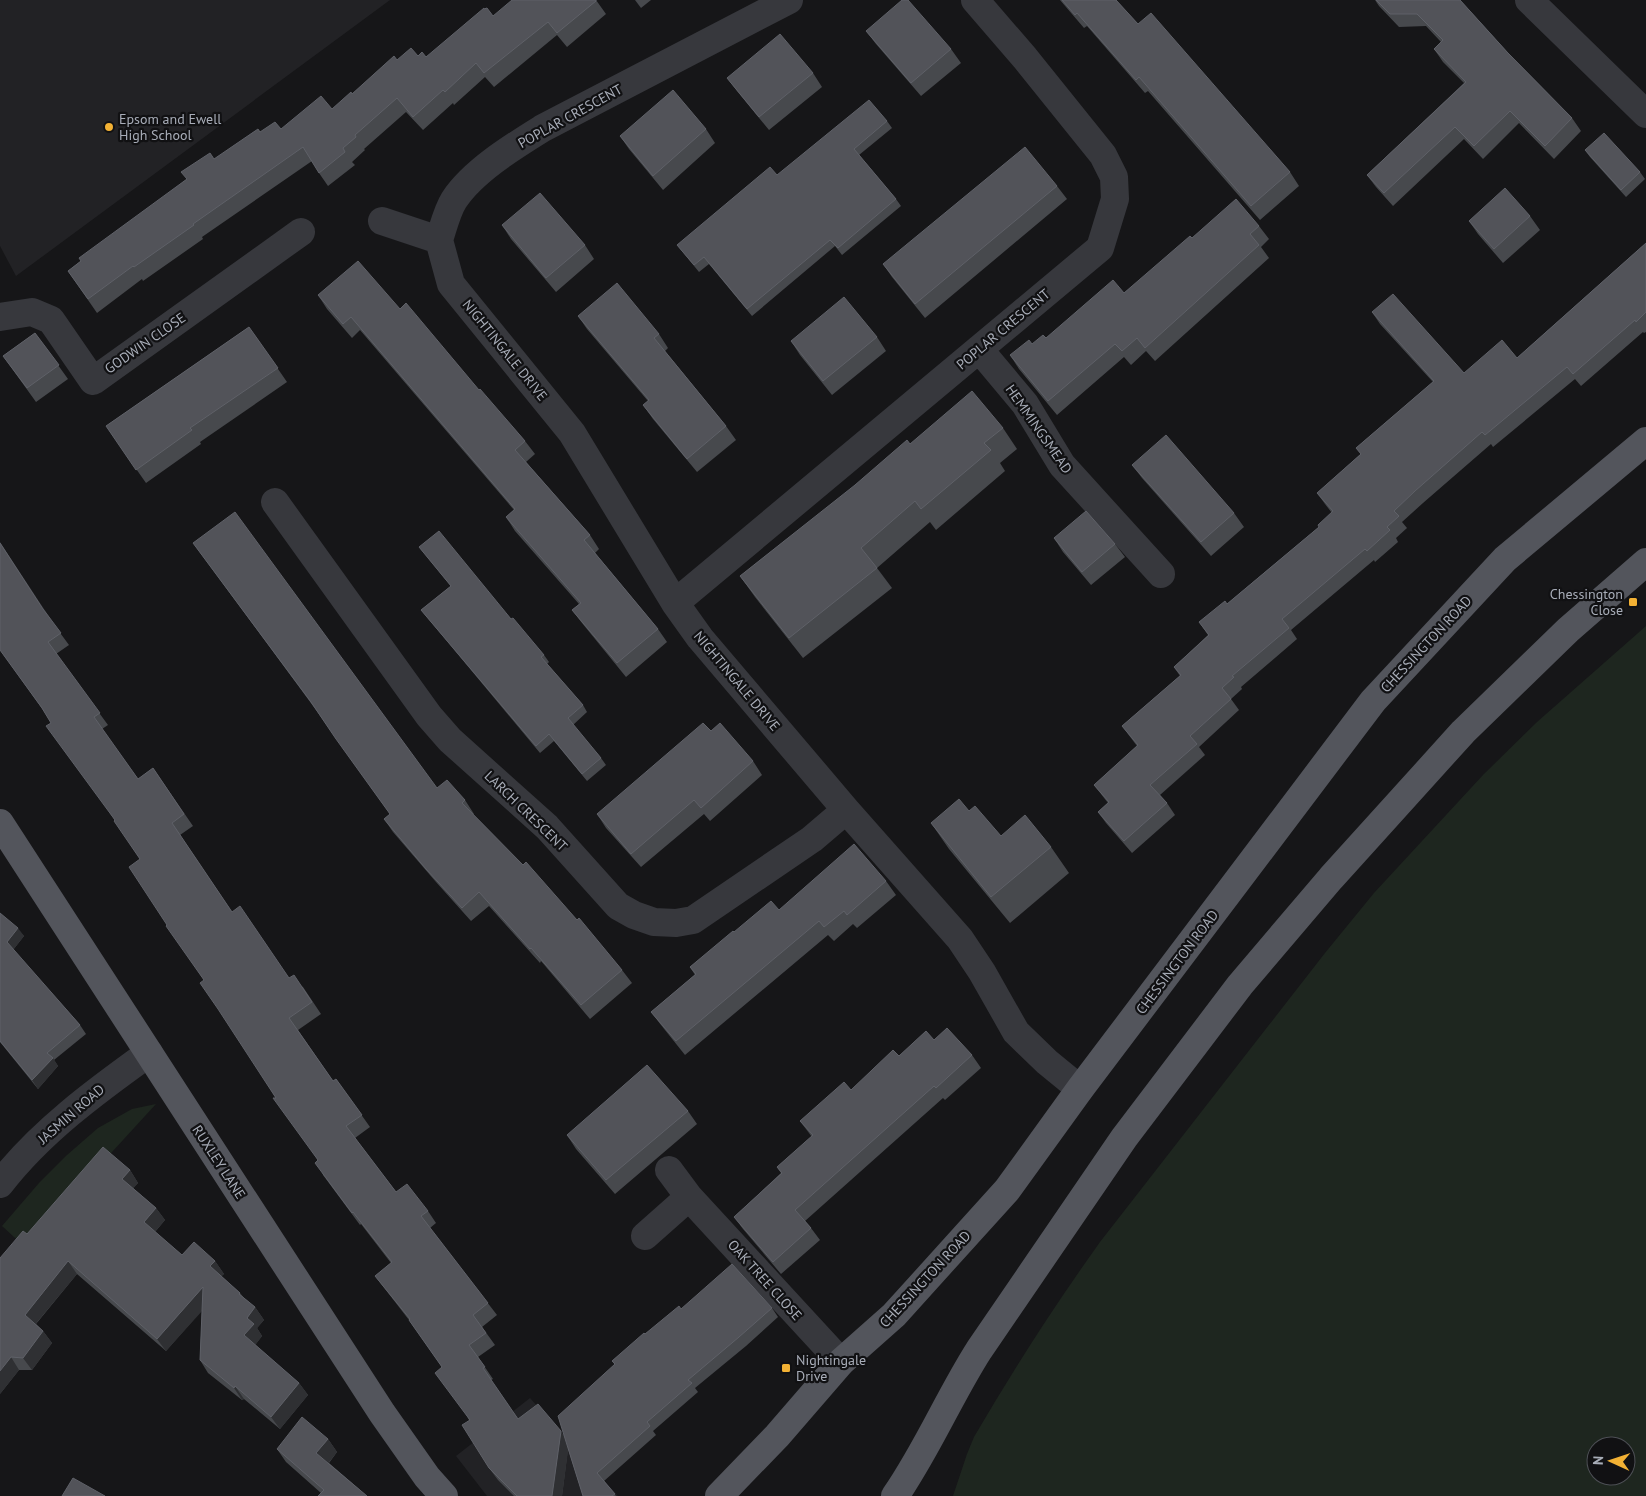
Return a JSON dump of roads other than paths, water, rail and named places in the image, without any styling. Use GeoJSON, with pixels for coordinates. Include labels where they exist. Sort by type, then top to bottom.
{"type":"FeatureCollection","features":[{"type":"Feature","properties":{"kind":"main road","name":"CHESSINGTON ROAD"},"geometry":{"type":"LineString","coordinates":[[719,1496],[777,1436],[841,1362],[894,1315],[1007,1190],[1080,1089],[1373,701],[1505,559],[1646,441]]}},
{"type":"Feature","properties":{"kind":"main road"},"geometry":{"type":"LineString","coordinates":[[895,1496],[907,1479],[979,1350],[1124,1138],[1240,985],[1331,878],[1463,732],[1568,630],[1646,562]]}},
{"type":"Feature","properties":{"kind":"main road","name":"RUXLEY LANE"},"geometry":{"type":"LineString","coordinates":[[0,823],[382,1414],[427,1477],[444,1496]]}},
{"type":"Feature","properties":{"kind":"street","name":"POPLAR CRESCENT"},"geometry":{"type":"LineString","coordinates":[[439,240],[453,201],[488,166],[518,144],[543,128],[789,0]]}},
{"type":"Feature","properties":{"kind":"street","name":"POPLAR CRESCENT"},"geometry":{"type":"LineString","coordinates":[[675,603],[1100,248],[1115,199],[1114,177],[1103,155],[1025,58],[975,0]]}},
{"type":"Feature","properties":{"kind":"street"},"geometry":{"type":"LineString","coordinates":[[1529,0],[1646,114]]}},
{"type":"Feature","properties":{"kind":"street"},"geometry":{"type":"LineString","coordinates":[[382,221],[439,240]]}},
{"type":"Feature","properties":{"kind":"street","name":"GODWIN CLOSE"},"geometry":{"type":"LineString","coordinates":[[0,317],[32,312],[51,320],[93,380],[301,232]]}},
{"type":"Feature","properties":{"kind":"street","name":"NIGHTINGALE DRIVE"},"geometry":{"type":"LineString","coordinates":[[439,240],[451,284],[572,433],[675,603],[700,638],[846,810],[960,939],[982,972],[1016,1032],[1047,1062],[1080,1089]]}},
{"type":"Feature","properties":{"kind":"street","name":"HEMMINGSMEAD"},"geometry":{"type":"LineString","coordinates":[[979,349],[1025,404],[1062,465],[1161,574]]}},
{"type":"Feature","properties":{"kind":"street","name":"LARCH CRESCENT"},"geometry":{"type":"LineString","coordinates":[[275,502],[429,716],[445,734],[547,827],[618,906],[634,916],[654,922],[676,923],[693,920],[812,839],[846,810]]}},
{"type":"Feature","properties":{"kind":"street","name":"JASMIN ROAD"},"geometry":{"type":"LineString","coordinates":[[0,1184],[18,1161],[94,1092],[149,1053]]}},
{"type":"Feature","properties":{"kind":"street","name":"OAK TREE CLOSE"},"geometry":{"type":"LineString","coordinates":[[669,1170],[690,1197],[841,1362]]}},
{"type":"Feature","properties":{"kind":"street"},"geometry":{"type":"LineString","coordinates":[[645,1236],[690,1197]]}},
{"type":"Feature","properties":{"kind":"place","name":"Epsom and Ewell High School"},"geometry":{"type":"Point","coordinates":[109,127]}},
{"type":"Feature","properties":{"kind":"place","name":"Chessington Close"},"geometry":{"type":"Point","coordinates":[1633,602]}},
{"type":"Feature","properties":{"kind":"place","name":"Nightingale Drive"},"geometry":{"type":"Point","coordinates":[786,1368]}}]}
